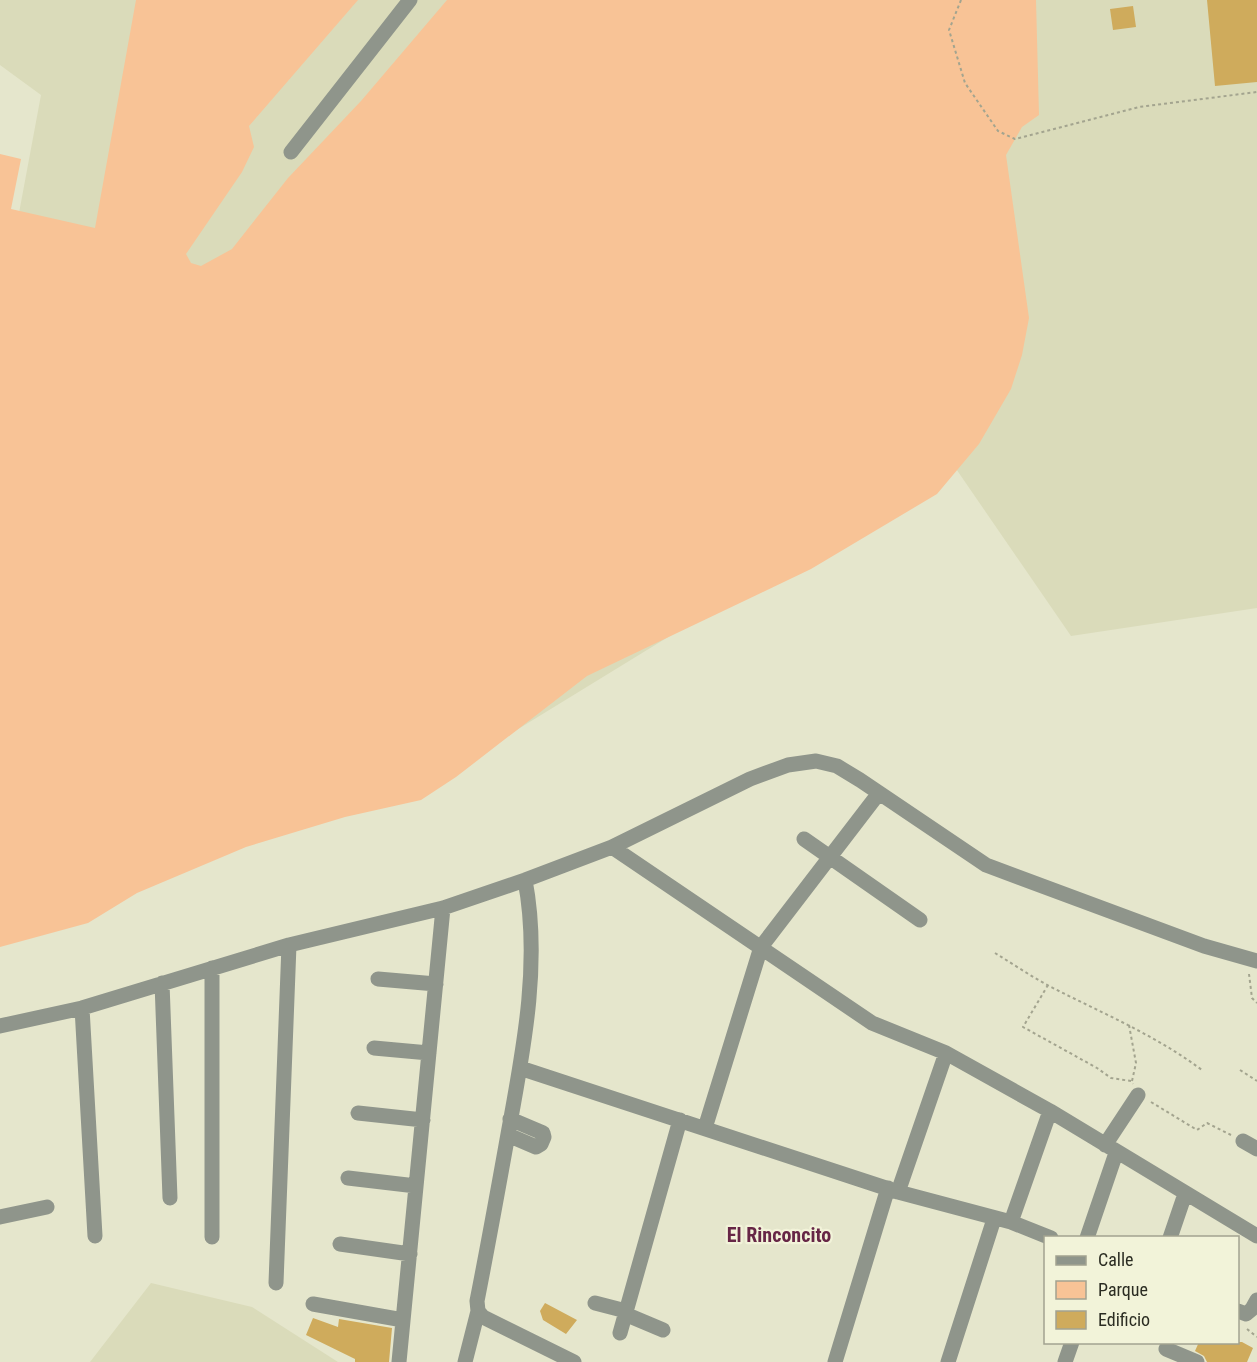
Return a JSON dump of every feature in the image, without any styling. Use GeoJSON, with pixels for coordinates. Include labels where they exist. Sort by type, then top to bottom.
{"type":"FeatureCollection","features":[{"type":"Feature","properties":{"kind":"street"},"geometry":{"type":"LineString","coordinates":[[291,152],[410,0]]}},
{"type":"Feature","properties":{"kind":"street"},"geometry":{"type":"LineString","coordinates":[[0,1026],[82,1008],[290,945],[443,908],[612,847],[750,779],[788,765],[816,761],[837,766],[986,865],[1204,946],[1252,960]]}},
{"type":"Feature","properties":{"kind":"street"},"geometry":{"type":"LineString","coordinates":[[705,1128],[760,947],[879,793]]}},
{"type":"Feature","properties":{"kind":"street"},"geometry":{"type":"LineString","coordinates":[[804,839],[920,920]]}},
{"type":"Feature","properties":{"kind":"street"},"geometry":{"type":"LineString","coordinates":[[612,847],[872,1023],[946,1053],[1050,1111],[1257,1236]]}},
{"type":"Feature","properties":{"kind":"street"},"geometry":{"type":"LineString","coordinates":[[465,1362],[478,1311],[477,1301],[520,1068],[530,987],[530,903],[525,880]]}},
{"type":"Feature","properties":{"kind":"street"},"geometry":{"type":"LineString","coordinates":[[399,1362],[443,908]]}},
{"type":"Feature","properties":{"kind":"street"},"geometry":{"type":"LineString","coordinates":[[276,1283],[290,945]]}},
{"type":"Feature","properties":{"kind":"street"},"geometry":{"type":"LineString","coordinates":[[212,968],[212,1237]]}},
{"type":"Feature","properties":{"kind":"street"},"geometry":{"type":"LineString","coordinates":[[378,979],[436,984]]}},
{"type":"Feature","properties":{"kind":"street"},"geometry":{"type":"LineString","coordinates":[[162,983],[170,1198]]}},
{"type":"Feature","properties":{"kind":"street"},"geometry":{"type":"LineString","coordinates":[[82,1008],[95,1236]]}},
{"type":"Feature","properties":{"kind":"street"},"geometry":{"type":"LineString","coordinates":[[374,1048],[429,1053]]}},
{"type":"Feature","properties":{"kind":"street"},"geometry":{"type":"LineString","coordinates":[[835,1362],[893,1190],[946,1053]]}},
{"type":"Feature","properties":{"kind":"street"},"geometry":{"type":"LineString","coordinates":[[520,1068],[893,1190],[1011,1222],[1046,1236]]}},
{"type":"Feature","properties":{"kind":"street"},"geometry":{"type":"LineString","coordinates":[[1088,1236],[1111,1149],[1138,1095]]}},
{"type":"Feature","properties":{"kind":"street"},"geometry":{"type":"LineString","coordinates":[[1011,1222],[1050,1111]]}},
{"type":"Feature","properties":{"kind":"street"},"geometry":{"type":"LineString","coordinates":[[358,1113],[423,1120]]}},
{"type":"Feature","properties":{"kind":"street"},"geometry":{"type":"LineString","coordinates":[[508,1135],[536,1148],[544,1137],[543,1133],[510,1119]]}},
{"type":"Feature","properties":{"kind":"street"},"geometry":{"type":"LineString","coordinates":[[620,1333],[680,1120]]}},
{"type":"Feature","properties":{"kind":"street"},"geometry":{"type":"LineString","coordinates":[[1243,1141],[1257,1149]]}},
{"type":"Feature","properties":{"kind":"street"},"geometry":{"type":"LineString","coordinates":[[348,1178],[416,1186]]}},
{"type":"Feature","properties":{"kind":"street"},"geometry":{"type":"LineString","coordinates":[[1171,1236],[1185,1194]]}},
{"type":"Feature","properties":{"kind":"street"},"geometry":{"type":"LineString","coordinates":[[0,1217],[47,1207]]}},
{"type":"Feature","properties":{"kind":"street"},"geometry":{"type":"LineString","coordinates":[[948,1362],[994,1219]]}},
{"type":"Feature","properties":{"kind":"street"},"geometry":{"type":"LineString","coordinates":[[340,1244],[410,1254]]}},
{"type":"Feature","properties":{"kind":"street"},"geometry":{"type":"LineString","coordinates":[[1239,1311],[1246,1314],[1257,1300]]}},
{"type":"Feature","properties":{"kind":"street"},"geometry":{"type":"LineString","coordinates":[[595,1303],[663,1330]]}},
{"type":"Feature","properties":{"kind":"street"},"geometry":{"type":"LineString","coordinates":[[313,1304],[404,1320]]}},
{"type":"Feature","properties":{"kind":"street"},"geometry":{"type":"LineString","coordinates":[[478,1311],[483,1317],[574,1362]]}},
{"type":"Feature","properties":{"kind":"street"},"geometry":{"type":"LineString","coordinates":[[1065,1362],[1071,1344]]}},
{"type":"Feature","properties":{"kind":"street"},"geometry":{"type":"LineString","coordinates":[[1165,1351],[1197,1362]]}},
{"type":"Feature","properties":{"kind":"path"},"geometry":{"type":"LineString","coordinates":[[961,0],[950,30],[965,83],[999,131],[1015,140],[1139,107],[1257,92]]}},
{"type":"Feature","properties":{"kind":"path"},"geometry":{"type":"LineString","coordinates":[[995,953],[1048,985],[1178,1052],[1202,1070]]}},
{"type":"Feature","properties":{"kind":"path"},"geometry":{"type":"LineString","coordinates":[[1252,960],[1252,998],[1257,1003]]}},
{"type":"Feature","properties":{"kind":"path"},"geometry":{"type":"LineString","coordinates":[[1048,985],[1023,1027],[1111,1078],[1132,1081]]}},
{"type":"Feature","properties":{"kind":"path"},"geometry":{"type":"LineString","coordinates":[[1129,1025],[1136,1063],[1132,1081],[1138,1095],[1197,1130],[1207,1123],[1243,1141]]}},
{"type":"Feature","properties":{"kind":"path"},"geometry":{"type":"LineString","coordinates":[[1240,1070],[1257,1082]]}},
{"type":"Feature","properties":{"kind":"shaded area"},"geometry":{"type":"Polygon","coordinates":[[[0,0],[1257,0],[1257,608],[1071,636],[952,463],[394,805],[0,315],[41,95],[0,65],[0,0]]]}},
{"type":"Feature","properties":{"kind":"shaded area"},"geometry":{"type":"Polygon","coordinates":[[[151,1283],[252,1307],[338,1362],[90,1362],[151,1283]]]}},
{"type":"Feature","properties":{"kind":"green space"},"geometry":{"type":"Polygon","coordinates":[[[136,0],[358,0],[249,126],[254,147],[242,172],[186,254],[191,263],[201,266],[232,249],[288,178],[361,101],[447,0],[1036,0],[1039,115],[1022,127],[1006,155],[1029,318],[1022,355],[1011,389],[979,444],[937,494],[811,569],[587,676],[456,777],[421,800],[345,817],[246,847],[137,893],[88,923],[0,947],[0,154],[21,159],[11,209],[95,228],[136,0]]]}},
{"type":"Feature","properties":{"kind":"building"},"geometry":{"type":"Polygon","coordinates":[[[1207,0],[1257,0],[1257,82],[1215,86],[1207,0]]]}},
{"type":"Feature","properties":{"kind":"building"},"geometry":{"type":"Polygon","coordinates":[[[1133,6],[1136,27],[1113,30],[1110,9],[1133,6]]]}},
{"type":"Feature","properties":{"kind":"building"},"geometry":{"type":"Polygon","coordinates":[[[545,1303],[577,1320],[566,1334],[543,1320],[540,1311],[545,1303]]]}},
{"type":"Feature","properties":{"kind":"building"},"geometry":{"type":"Polygon","coordinates":[[[313,1318],[338,1327],[339,1319],[392,1328],[389,1362],[355,1362],[355,1359],[306,1335],[313,1318]]]}},
{"type":"Feature","properties":{"kind":"building"},"geometry":{"type":"Polygon","coordinates":[[[1242,1342],[1253,1348],[1247,1362],[1207,1362],[1204,1356],[1195,1351],[1198,1344],[1239,1344],[1242,1342]]]}},
{"type":"Feature","properties":{"kind":"district","name":"El Rinconcito"},"geometry":{"type":"Point","coordinates":[779,1235]}}]}
